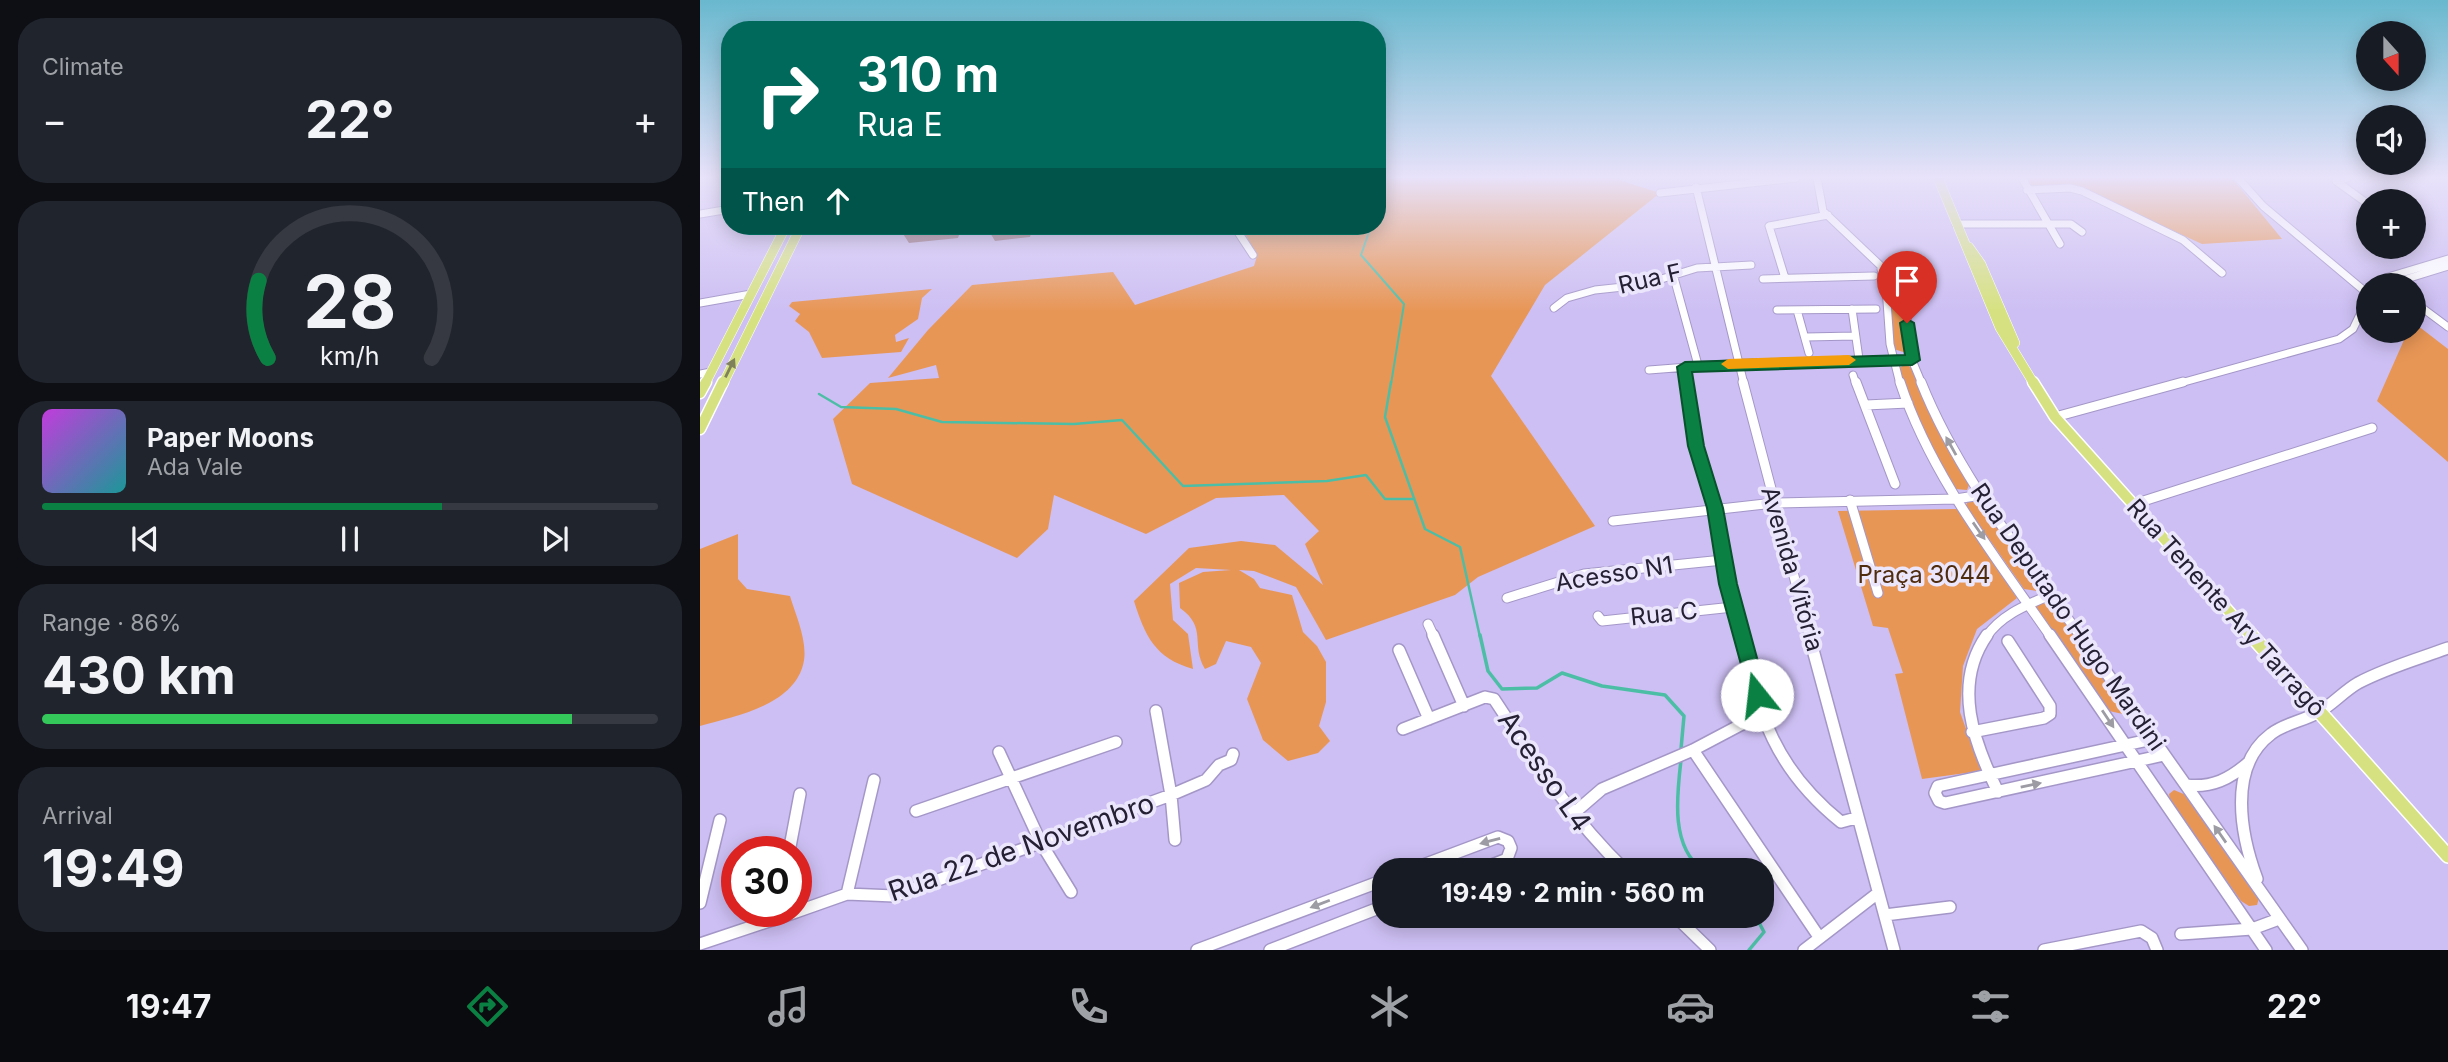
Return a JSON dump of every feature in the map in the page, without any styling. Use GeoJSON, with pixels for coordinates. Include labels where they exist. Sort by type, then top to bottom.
{"type":"FeatureCollection","features":[{"type":"Feature","properties":{"kind":"main road","name":"Rua Tenente Ary Tarragô"},"geometry":{"type":"LineString","coordinates":[[1956,224],[1961,236],[1981,264],[2010,328],[2017,352],[2055,418],[2448,856]]}},
{"type":"Feature","properties":{"kind":"main road"},"geometry":{"type":"LineString","coordinates":[[700,393],[782,235]]}},
{"type":"Feature","properties":{"kind":"main road"},"geometry":{"type":"LineString","coordinates":[[700,429],[796,235]]}},
{"type":"Feature","properties":{"kind":"main road"},"geometry":{"type":"LineString","coordinates":[[753,292],[770,287]]}},
{"type":"Feature","properties":{"kind":"street","name":"Avenida Vitória"},"geometry":{"type":"LineString","coordinates":[[1705,222],[1774,503],[1830,704],[1856,818],[1894,950]]}},
{"type":"Feature","properties":{"kind":"street"},"geometry":{"type":"LineString","coordinates":[[1785,278],[1769,226],[1789,222]]}},
{"type":"Feature","properties":{"kind":"street","name":"Rua Deputado Hugo Mardini"},"geometry":{"type":"LineString","coordinates":[[1835,222],[1903,286],[1912,360],[1935,417],[1981,495],[2302,950]]}},
{"type":"Feature","properties":{"kind":"street"},"geometry":{"type":"LineString","coordinates":[[2148,222],[2175,235],[2222,273]]}},
{"type":"Feature","properties":{"kind":"street"},"geometry":{"type":"LineString","coordinates":[[2283,222],[2356,284]]}},
{"type":"Feature","properties":{"kind":"street"},"geometry":{"type":"LineString","coordinates":[[1956,224],[2073,224],[2082,232]]}},
{"type":"Feature","properties":{"kind":"street"},"geometry":{"type":"LineString","coordinates":[[2048,224],[2060,244]]}},
{"type":"Feature","properties":{"kind":"street"},"geometry":{"type":"LineString","coordinates":[[1240,235],[1253,256]]}},
{"type":"Feature","properties":{"kind":"street"},"geometry":{"type":"LineString","coordinates":[[2410,273],[2448,258]]}},
{"type":"Feature","properties":{"kind":"street","name":"Rua F"},"geometry":{"type":"LineString","coordinates":[[1554,308],[1567,298],[1583,292],[1642,285],[1673,274],[1716,267],[1751,265]]}},
{"type":"Feature","properties":{"kind":"street"},"geometry":{"type":"LineString","coordinates":[[2422,273],[2448,266]]}},
{"type":"Feature","properties":{"kind":"street","name":"Rua Deputado Hugo Mardini"},"geometry":{"type":"LineString","coordinates":[[1880,267],[1886,286],[1887,322],[1894,360],[1929,453],[1956,499],[2266,950]]}},
{"type":"Feature","properties":{"kind":"street"},"geometry":{"type":"LineString","coordinates":[[2344,272],[2356,275]]}},
{"type":"Feature","properties":{"kind":"street"},"geometry":{"type":"LineString","coordinates":[[1673,274],[1698,365]]}},
{"type":"Feature","properties":{"kind":"street"},"geometry":{"type":"LineString","coordinates":[[1763,279],[1874,276]]}},
{"type":"Feature","properties":{"kind":"street"},"geometry":{"type":"LineString","coordinates":[[1886,286],[1893,283],[1903,286]]}},
{"type":"Feature","properties":{"kind":"street"},"geometry":{"type":"LineString","coordinates":[[700,303],[753,292]]}},
{"type":"Feature","properties":{"kind":"street"},"geometry":{"type":"LineString","coordinates":[[1852,309],[1859,359]]}},
{"type":"Feature","properties":{"kind":"street"},"geometry":{"type":"LineString","coordinates":[[1777,310],[1875,309]]}},
{"type":"Feature","properties":{"kind":"street"},"geometry":{"type":"LineString","coordinates":[[1797,310],[1810,353]]}},
{"type":"Feature","properties":{"kind":"street"},"geometry":{"type":"LineString","coordinates":[[2426,311],[2448,327]]}},
{"type":"Feature","properties":{"kind":"street"},"geometry":{"type":"LineString","coordinates":[[2055,418],[2339,339],[2356,324]]}},
{"type":"Feature","properties":{"kind":"street"},"geometry":{"type":"LineString","coordinates":[[1806,337],[1855,336]]}},
{"type":"Feature","properties":{"kind":"street"},"geometry":{"type":"LineString","coordinates":[[1649,370],[1739,363],[1912,360]]}},
{"type":"Feature","properties":{"kind":"street"},"geometry":{"type":"LineString","coordinates":[[1685,367],[1696,446],[1715,508],[1733,607],[1763,713],[1779,755],[1804,790],[1841,822],[1856,818]]}},
{"type":"Feature","properties":{"kind":"street"},"geometry":{"type":"LineString","coordinates":[[700,374],[710,372]]}},
{"type":"Feature","properties":{"kind":"street"},"geometry":{"type":"LineString","coordinates":[[1853,375],[1895,484]]}},
{"type":"Feature","properties":{"kind":"street"},"geometry":{"type":"LineString","coordinates":[[1866,405],[1908,403]]}},
{"type":"Feature","properties":{"kind":"street"},"geometry":{"type":"LineString","coordinates":[[2133,504],[2372,428]]}},
{"type":"Feature","properties":{"kind":"street"},"geometry":{"type":"LineString","coordinates":[[1614,521],[1774,503],[1956,499],[1981,495]]}},
{"type":"Feature","properties":{"kind":"street"},"geometry":{"type":"LineString","coordinates":[[1850,500],[1878,593]]}},
{"type":"Feature","properties":{"kind":"street","name":"Acesso N1"},"geometry":{"type":"LineString","coordinates":[[1507,598],[1584,574],[1640,566],[1723,560]]}},
{"type":"Feature","properties":{"kind":"street"},"geometry":{"type":"LineString","coordinates":[[1998,792],[1972,732],[1968,684],[1977,646],[1999,622],[2028,601],[2052,594]]}},
{"type":"Feature","properties":{"kind":"street","name":"Rua C"},"geometry":{"type":"LineString","coordinates":[[1598,615],[1602,621],[1733,607]]}},
{"type":"Feature","properties":{"kind":"street"},"geometry":{"type":"LineString","coordinates":[[1403,729],[1464,706],[1428,624]]}},
{"type":"Feature","properties":{"kind":"street"},"geometry":{"type":"LineString","coordinates":[[1972,732],[2044,718],[2050,714],[2050,706],[2008,641]]}},
{"type":"Feature","properties":{"kind":"street"},"geometry":{"type":"LineString","coordinates":[[2186,785],[2202,787],[2217,784],[2235,775],[2249,762],[2258,746],[2275,731],[2318,712],[2356,684],[2448,648]]}},
{"type":"Feature","properties":{"kind":"street"},"geometry":{"type":"LineString","coordinates":[[1399,650],[1429,719]]}},
{"type":"Feature","properties":{"kind":"street","name":"Acesso L4"},"geometry":{"type":"LineString","coordinates":[[1464,706],[1485,697],[1496,701],[1573,814],[1614,858]]}},
{"type":"Feature","properties":{"kind":"street"},"geometry":{"type":"LineString","coordinates":[[1156,710],[1171,795],[1175,840]]}},
{"type":"Feature","properties":{"kind":"street"},"geometry":{"type":"LineString","coordinates":[[1573,814],[1602,789],[1693,750],[1763,713]]}},
{"type":"Feature","properties":{"kind":"street"},"geometry":{"type":"LineString","coordinates":[[2152,738],[2127,747],[1938,786],[1935,793],[1939,801],[1945,803],[2137,764],[2164,755]]}},
{"type":"Feature","properties":{"kind":"street"},"geometry":{"type":"LineString","coordinates":[[916,811],[1116,742]]}},
{"type":"Feature","properties":{"kind":"street"},"geometry":{"type":"LineString","coordinates":[[1693,750],[1717,790],[1819,937]]}},
{"type":"Feature","properties":{"kind":"street"},"geometry":{"type":"LineString","coordinates":[[999,752],[1041,843],[1071,892]]}},
{"type":"Feature","properties":{"kind":"street","name":"Rua 22 de Novembro"},"geometry":{"type":"LineString","coordinates":[[812,906],[847,894],[894,896],[1041,843],[1206,780],[1219,765],[1231,760],[1233,754]]}},
{"type":"Feature","properties":{"kind":"street"},"geometry":{"type":"LineString","coordinates":[[2249,762],[2241,824],[2251,867],[2264,897]]}},
{"type":"Feature","properties":{"kind":"street"},"geometry":{"type":"LineString","coordinates":[[847,894],[874,780]]}},
{"type":"Feature","properties":{"kind":"street"},"geometry":{"type":"LineString","coordinates":[[792,836],[800,794]]}},
{"type":"Feature","properties":{"kind":"street"},"geometry":{"type":"LineString","coordinates":[[700,903],[720,820]]}},
{"type":"Feature","properties":{"kind":"street"},"geometry":{"type":"LineString","coordinates":[[1442,858],[1497,837],[1508,841],[1511,848],[1507,858]]}},
{"type":"Feature","properties":{"kind":"street"},"geometry":{"type":"LineString","coordinates":[[1197,950],[1372,884]]}},
{"type":"Feature","properties":{"kind":"street"},"geometry":{"type":"LineString","coordinates":[[1804,950],[1878,893]]}},
{"type":"Feature","properties":{"kind":"street"},"geometry":{"type":"LineString","coordinates":[[1885,915],[1950,907]]}},
{"type":"Feature","properties":{"kind":"street"},"geometry":{"type":"LineString","coordinates":[[1270,950],[1372,911]]}},
{"type":"Feature","properties":{"kind":"street"},"geometry":{"type":"LineString","coordinates":[[2181,934],[2252,929],[2279,919]]}},
{"type":"Feature","properties":{"kind":"street","name":"Rua 22 de Novembro"},"geometry":{"type":"LineString","coordinates":[[700,944],[745,927]]}},
{"type":"Feature","properties":{"kind":"street"},"geometry":{"type":"LineString","coordinates":[[1687,928],[1710,950]]}},
{"type":"Feature","properties":{"kind":"street"},"geometry":{"type":"LineString","coordinates":[[2047,949],[2141,931],[2148,935],[2157,950]]}},
{"type":"Feature","properties":{"kind":"green space"},"geometry":{"type":"Polygon","coordinates":[[[1386,222],[1623,222],[1545,285],[1491,376],[1595,526],[1478,577],[1455,595],[1326,640],[1296,587],[1254,571],[1239,570],[1254,579],[1260,588],[1292,595],[1303,632],[1317,646],[1326,662],[1326,702],[1319,726],[1330,741],[1318,753],[1288,761],[1263,740],[1247,699],[1261,663],[1251,647],[1226,641],[1216,664],[1205,669],[1194,622],[1180,608],[1179,583],[1203,572],[1231,570],[1196,568],[1170,584],[1173,620],[1188,634],[1193,669],[1169,659],[1153,644],[1134,601],[1189,548],[1241,541],[1275,545],[1323,585],[1305,544],[1319,531],[1284,495],[1216,498],[1146,534],[1054,495],[1048,529],[1017,558],[852,484],[833,419],[870,383],[939,378],[936,365],[888,378],[928,330],[972,285],[1113,272],[1135,305],[1254,266],[1257,256],[1246,235],[1386,235],[1386,222]]]}},
{"type":"Feature","properties":{"kind":"green space"},"geometry":{"type":"Polygon","coordinates":[[[2155,222],[2268,222],[2282,239],[2202,244],[2155,222]]]}},
{"type":"Feature","properties":{"kind":"green space"},"geometry":{"type":"Polygon","coordinates":[[[1895,286],[1902,289],[1908,350],[1903,352],[1894,349],[1889,289],[1895,286]]]}},
{"type":"Feature","properties":{"kind":"green space"},"geometry":{"type":"Polygon","coordinates":[[[932,289],[922,298],[918,319],[895,335],[896,342],[909,338],[901,352],[822,358],[809,332],[795,321],[800,314],[789,306],[792,302],[932,289]]]}},
{"type":"Feature","properties":{"kind":"green space"},"geometry":{"type":"Polygon","coordinates":[[[2426,332],[2448,349],[2448,462],[2377,401],[2403,343],[2426,343],[2426,332]]]}},
{"type":"Feature","properties":{"kind":"green space"},"geometry":{"type":"Polygon","coordinates":[[[1906,364],[1913,369],[1934,422],[1969,485],[1967,490],[1955,489],[1923,430],[1899,368],[1906,364]]]}},
{"type":"Feature","properties":{"kind":"green space"},"geometry":{"type":"Polygon","coordinates":[[[1968,500],[1980,503],[2038,584],[2037,591],[2024,589],[1966,506],[1968,500]]]}},
{"type":"Feature","properties":{"kind":"green space","name":"Praça 3044"},"geometry":{"type":"Polygon","coordinates":[[[1957,509],[2017,598],[1977,629],[1963,666],[1960,712],[1981,771],[1922,779],[1895,674],[1903,673],[1888,628],[1873,626],[1838,511],[1957,509]]]}},
{"type":"Feature","properties":{"kind":"green space"},"geometry":{"type":"Polygon","coordinates":[[[738,534],[738,579],[747,589],[790,596],[803,639],[803,665],[797,679],[775,700],[745,713],[700,726],[700,549],[738,534]]]}},
{"type":"Feature","properties":{"kind":"green space"},"geometry":{"type":"Polygon","coordinates":[[[2045,600],[2052,604],[2124,705],[2123,714],[2109,711],[2037,608],[2037,603],[2045,600]]]}},
{"type":"Feature","properties":{"kind":"green space"},"geometry":{"type":"Polygon","coordinates":[[[2174,790],[2186,795],[2259,898],[2257,905],[2249,906],[2241,901],[2170,801],[2169,794],[2174,790]]]}},
{"type":"Feature","properties":{"kind":"waterway"},"geometry":{"type":"LineString","coordinates":[[1368,235],[1361,255],[1404,304],[1391,384]]}},
{"type":"Feature","properties":{"kind":"waterway"},"geometry":{"type":"LineString","coordinates":[[1391,382],[1385,417],[1425,529],[1460,547],[1480,637]]}},
{"type":"Feature","properties":{"kind":"waterway"},"geometry":{"type":"LineString","coordinates":[[819,394],[841,407],[896,409],[942,422],[1074,424],[1122,420],[1183,486],[1327,481],[1366,475],[1385,499],[1413,499]]}},
{"type":"Feature","properties":{"kind":"waterway"},"geometry":{"type":"LineString","coordinates":[[1480,635],[1488,671],[1502,689],[1537,688],[1562,673],[1602,686],[1665,695],[1684,716],[1681,749]]}},
{"type":"Feature","properties":{"kind":"waterway"},"geometry":{"type":"LineString","coordinates":[[1681,760],[1678,820],[1680,834],[1691,858]]}},
{"type":"Feature","properties":{"kind":"waterway"},"geometry":{"type":"LineString","coordinates":[[1749,950],[1764,932],[1762,928]]}},
{"type":"Feature","properties":{"kind":"slow traffic"},"geometry":{"type":"LineString","coordinates":[[1728,364],[1849,360]]}},
{"type":"Feature","properties":{"kind":"route"},"geometry":{"type":"LineString","coordinates":[[1757,695],[1728,584],[1715,508],[1696,446],[1685,367],[1859,359],[1912,360],[1907,323]]}}]}
